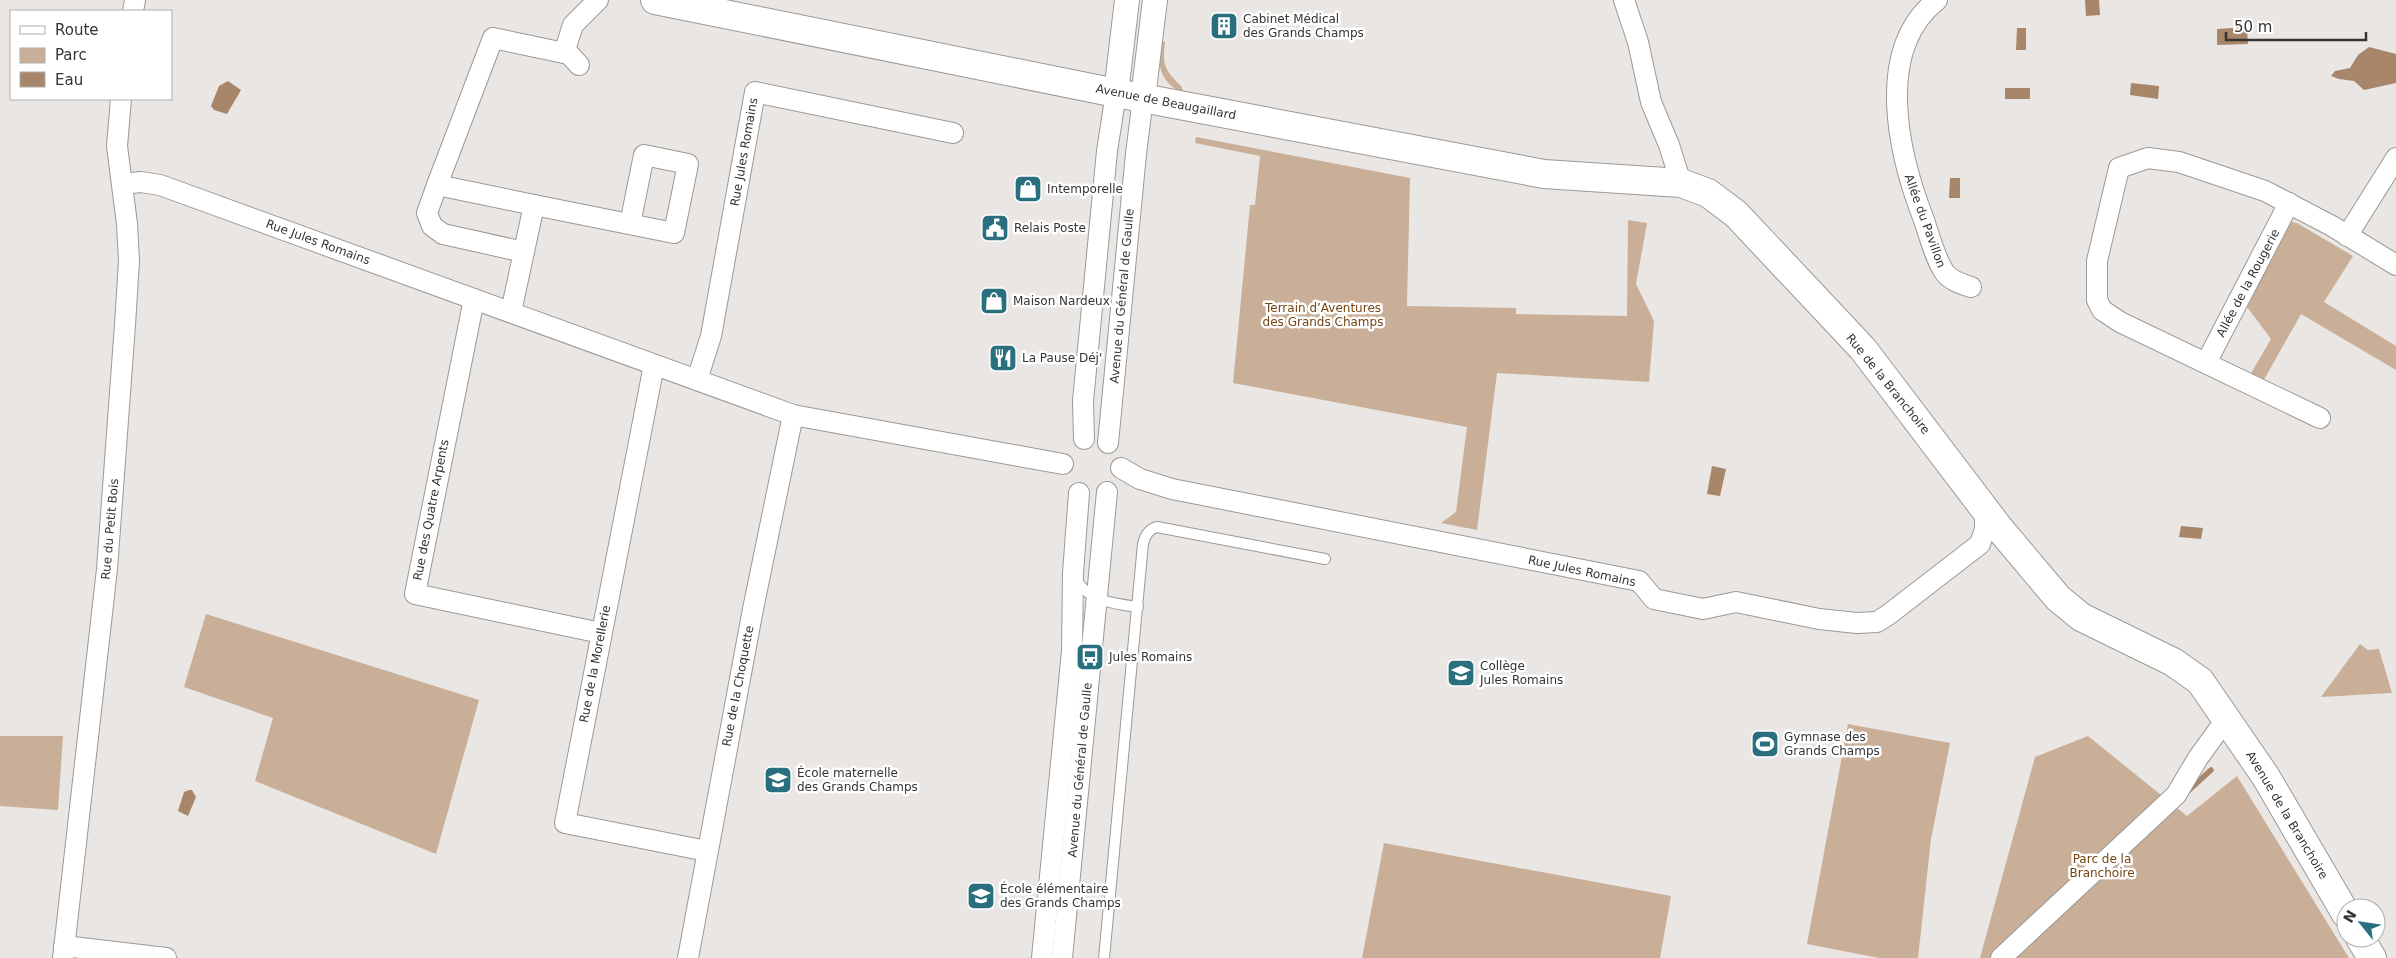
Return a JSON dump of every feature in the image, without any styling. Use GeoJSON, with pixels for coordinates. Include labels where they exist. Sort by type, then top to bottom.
{"type":"FeatureCollection","features":[{"type":"Feature","properties":{"kind":"main road","name":"Avenue de Beaugaillard"},"geometry":{"type":"LineString","coordinates":[[655,0],[1116,93],[1544,174],[1681,183]]}},
{"type":"Feature","properties":{"kind":"main road","name":"Rue de la Branchoire"},"geometry":{"type":"LineString","coordinates":[[1681,183],[1708,192],[1723,202],[1849,333],[1882,372],[1985,509],[2058,598],[2081,618],[2173,662],[2191,674],[2200,681],[2227,718]]}},
{"type":"Feature","properties":{"kind":"main road","name":"Avenue de la Branchoire"},"geometry":{"type":"LineString","coordinates":[[2227,718],[2266,777],[2337,898]]}},
{"type":"Feature","properties":{"kind":"street"},"geometry":{"type":"LineString","coordinates":[[524,252],[442,234],[432,226],[427,213],[493,38],[572,59],[573,25],[598,0]]}},
{"type":"Feature","properties":{"kind":"street"},"geometry":{"type":"LineString","coordinates":[[1084,439],[1082,413],[1107,151],[1127,0]]}},
{"type":"Feature","properties":{"kind":"street","name":"Avenue du Général de Gaulle"},"geometry":{"type":"LineString","coordinates":[[1108,442],[1136,154],[1155,0]]}},
{"type":"Feature","properties":{"kind":"street"},"geometry":{"type":"LineString","coordinates":[[1624,0],[1638,42],[1651,102],[1670,145],[1681,183]]}},
{"type":"Feature","properties":{"kind":"street","name":"Allée du Pavillon"},"geometry":{"type":"LineString","coordinates":[[1937,0],[1926,10],[1914,27],[1904,51],[1898,91],[1900,138],[1914,196],[1944,273],[1956,282],[1971,287]]}},
{"type":"Feature","properties":{"kind":"street","name":"Rue Jules Romains"},"geometry":{"type":"LineString","coordinates":[[697,380],[711,336],[755,92],[953,133]]}},
{"type":"Feature","properties":{"kind":"street","name":"Rue du Petit Bois"},"geometry":{"type":"LineString","coordinates":[[63,952],[109,550],[129,261],[117,146],[122,100]]}},
{"type":"Feature","properties":{"kind":"street"},"geometry":{"type":"LineString","coordinates":[[2320,418],[2120,322],[2102,310],[2097,300],[2097,261],[2119,168],[2148,158],[2179,162],[2265,191],[2396,265]]}},
{"type":"Feature","properties":{"kind":"street"},"geometry":{"type":"LineString","coordinates":[[2347,236],[2396,158]]}},
{"type":"Feature","properties":{"kind":"street","name":"Rue Jules Romains"},"geometry":{"type":"LineString","coordinates":[[122,184],[141,182],[160,185],[793,415],[1063,464]]}},
{"type":"Feature","properties":{"kind":"street"},"geometry":{"type":"LineString","coordinates":[[437,185],[630,224]]}},
{"type":"Feature","properties":{"kind":"street","name":"Allée de la Rougerie"},"geometry":{"type":"LineString","coordinates":[[2206,363],[2289,203]]}},
{"type":"Feature","properties":{"kind":"street"},"geometry":{"type":"LineString","coordinates":[[511,312],[534,205]]}},
{"type":"Feature","properties":{"kind":"street","name":"Rue des Quatre Arpents"},"geometry":{"type":"LineString","coordinates":[[474,299],[414,594],[601,633]]}},
{"type":"Feature","properties":{"kind":"street","name":"Rue de la Morellerie"},"geometry":{"type":"LineString","coordinates":[[654,365],[565,823],[707,851]]}},
{"type":"Feature","properties":{"kind":"street","name":"Rue de la Choquette"},"geometry":{"type":"LineString","coordinates":[[688,958],[753,608],[793,415]]}},
{"type":"Feature","properties":{"kind":"street"},"geometry":{"type":"LineString","coordinates":[[1084,439],[1100,439],[1108,442],[1118,453],[1121,468],[1117,482],[1107,492],[1093,496],[1079,493],[1066,481],[1063,464],[1072,446],[1084,439]]}},
{"type":"Feature","properties":{"kind":"street","name":"Rue Jules Romains"},"geometry":{"type":"LineString","coordinates":[[1121,468],[1140,479],[1172,489],[1639,581],[1654,599],[1703,608],[1736,602],[1818,619],[1857,623],[1877,622],[1888,615],[1980,544],[1985,529],[1985,509]]}},
{"type":"Feature","properties":{"kind":"street","name":"Avenue du Général de Gaulle"},"geometry":{"type":"LineString","coordinates":[[1062,958],[1107,492]]}},
{"type":"Feature","properties":{"kind":"street","name":"Avenue du Général de Gaulle"},"geometry":{"type":"LineString","coordinates":[[1042,958],[1072,651],[1073,573],[1079,493]]}},
{"type":"Feature","properties":{"kind":"street"},"geometry":{"type":"LineString","coordinates":[[2001,958],[2176,796],[2198,758],[2227,718]]}},
{"type":"Feature","properties":{"kind":"street"},"geometry":{"type":"LineString","coordinates":[[63,952],[166,958]]}},
{"type":"Feature","properties":{"kind":"lane"},"geometry":{"type":"LineString","coordinates":[[1104,958],[1143,544],[1147,535],[1152,528],[1157,527],[1325,559]]}},
{"type":"Feature","properties":{"kind":"lane"},"geometry":{"type":"LineString","coordinates":[[1073,573],[1078,584],[1098,598],[1112,604],[1138,607]]}},
{"type":"Feature","properties":{"kind":"green space"},"geometry":{"type":"Polygon","coordinates":[[[1158,41],[1165,42],[1164,57],[1166,67],[1168,72],[1182,87],[1183,93],[1169,83],[1162,72],[1158,41]]]}},
{"type":"Feature","properties":{"kind":"green space","name":"Terrain d’Aventures des Grands Champs"},"geometry":{"type":"Polygon","coordinates":[[[1196,137],[1410,178],[1407,306],[1516,308],[1516,314],[1627,316],[1628,220],[1647,223],[1636,284],[1654,321],[1649,382],[1497,373],[1477,530],[1441,523],[1456,512],[1467,427],[1233,383],[1250,205],[1255,205],[1260,156],[1195,143],[1196,137]]]}},
{"type":"Feature","properties":{"kind":"green space"},"geometry":{"type":"Polygon","coordinates":[[[2290,222],[2297,223],[2353,256],[2324,302],[2396,346],[2396,370],[2301,314],[2261,385],[2247,380],[2271,339],[2247,307],[2290,222]]]}},
{"type":"Feature","properties":{"kind":"green space"},"geometry":{"type":"Polygon","coordinates":[[[206,614],[479,700],[436,854],[255,781],[273,718],[184,687],[206,614]]]}},
{"type":"Feature","properties":{"kind":"green space"},"geometry":{"type":"Polygon","coordinates":[[[2360,644],[2368,650],[2379,649],[2392,693],[2321,697],[2360,644]]]}},
{"type":"Feature","properties":{"kind":"green space"},"geometry":{"type":"Polygon","coordinates":[[[1848,724],[1950,743],[1931,839],[1918,958],[1879,958],[1807,944],[1848,724]]]}},
{"type":"Feature","properties":{"kind":"green space"},"geometry":{"type":"Polygon","coordinates":[[[0,736],[63,736],[58,810],[0,806],[0,736]]]}},
{"type":"Feature","properties":{"kind":"green space","name":"Parc de la Branchoire"},"geometry":{"type":"Polygon","coordinates":[[[2088,736],[2187,816],[2237,776],[2336,937],[2336,948],[2343,948],[2349,958],[1980,958],[2035,757],[2088,736]]]}},
{"type":"Feature","properties":{"kind":"green space"},"geometry":{"type":"Polygon","coordinates":[[[1384,843],[1671,896],[1660,958],[1362,958],[1384,843]]]}},
{"type":"Feature","properties":{"kind":"water"},"geometry":{"type":"Polygon","coordinates":[[[2085,0],[2099,0],[2100,15],[2086,16],[2085,0]]]}},
{"type":"Feature","properties":{"kind":"water"},"geometry":{"type":"Polygon","coordinates":[[[2247,27],[2248,44],[2217,45],[2217,29],[2247,27]]]}},
{"type":"Feature","properties":{"kind":"water"},"geometry":{"type":"Polygon","coordinates":[[[2017,28],[2026,28],[2026,50],[2016,50],[2017,28]]]}},
{"type":"Feature","properties":{"kind":"water"},"geometry":{"type":"Polygon","coordinates":[[[2369,47],[2396,54],[2396,83],[2364,90],[2354,81],[2331,76],[2335,71],[2350,68],[2358,55],[2369,47]]]}},
{"type":"Feature","properties":{"kind":"water"},"geometry":{"type":"Polygon","coordinates":[[[228,81],[241,90],[227,114],[214,110],[211,106],[219,86],[228,81]]]}},
{"type":"Feature","properties":{"kind":"water"},"geometry":{"type":"Polygon","coordinates":[[[2131,83],[2159,86],[2158,99],[2130,95],[2131,83]]]}},
{"type":"Feature","properties":{"kind":"water"},"geometry":{"type":"Polygon","coordinates":[[[2005,88],[2030,88],[2030,99],[2005,99],[2005,88]]]}},
{"type":"Feature","properties":{"kind":"water"},"geometry":{"type":"Polygon","coordinates":[[[1950,178],[1960,178],[1960,198],[1949,198],[1950,178]]]}},
{"type":"Feature","properties":{"kind":"water"},"geometry":{"type":"Polygon","coordinates":[[[1712,466],[1726,469],[1720,496],[1707,494],[1712,466]]]}},
{"type":"Feature","properties":{"kind":"water"},"geometry":{"type":"Polygon","coordinates":[[[2181,526],[2203,528],[2201,539],[2179,537],[2181,526]]]}},
{"type":"Feature","properties":{"kind":"water"},"geometry":{"type":"Polygon","coordinates":[[[192,790],[196,797],[188,816],[178,811],[184,792],[192,790]]]}},
{"type":"Feature","properties":{"kind":"waterway"},"geometry":{"type":"LineString","coordinates":[[2187,792],[2211,770]]}},
{"type":"Feature","properties":{"kind":"place","name":"Cabinet Médical des Grands Champs"},"geometry":{"type":"Point","coordinates":[1224,26]}},
{"type":"Feature","properties":{"kind":"place","name":"Intemporelle"},"geometry":{"type":"Point","coordinates":[1028,189]}},
{"type":"Feature","properties":{"kind":"place","name":"Relais Poste"},"geometry":{"type":"Point","coordinates":[995,228]}},
{"type":"Feature","properties":{"kind":"place","name":"Maison Nardeux"},"geometry":{"type":"Point","coordinates":[994,301]}},
{"type":"Feature","properties":{"kind":"place","name":"La Pause Déj'"},"geometry":{"type":"Point","coordinates":[1003,358]}},
{"type":"Feature","properties":{"kind":"place","name":"Jules Romains"},"geometry":{"type":"Point","coordinates":[1090,657]}},
{"type":"Feature","properties":{"kind":"place","name":"Collège Jules Romains"},"geometry":{"type":"Point","coordinates":[1461,673]}},
{"type":"Feature","properties":{"kind":"place","name":"Gymnase des Grands Champs"},"geometry":{"type":"Point","coordinates":[1765,744]}},
{"type":"Feature","properties":{"kind":"place","name":"École maternelle des Grands Champs"},"geometry":{"type":"Point","coordinates":[778,780]}},
{"type":"Feature","properties":{"kind":"place","name":"École élémentaire des Grands Champs"},"geometry":{"type":"Point","coordinates":[981,896]}}]}
